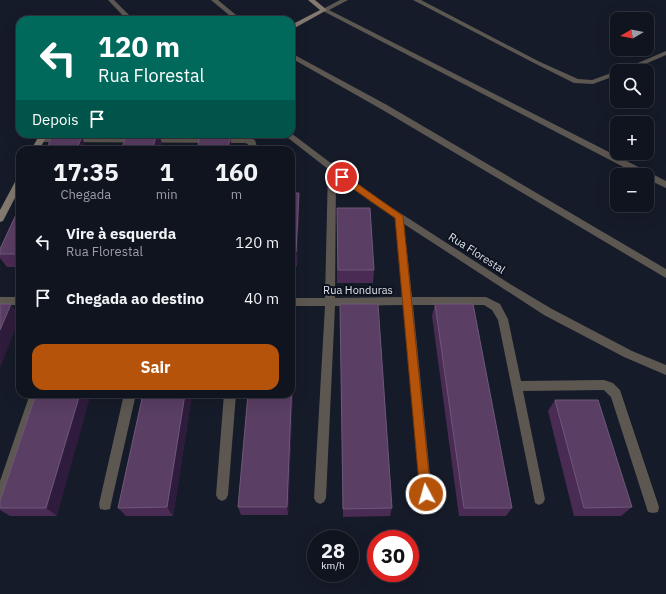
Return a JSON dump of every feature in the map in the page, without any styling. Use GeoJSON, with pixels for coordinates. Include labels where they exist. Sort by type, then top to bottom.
{"type":"FeatureCollection","features":[{"type":"Feature","properties":{"kind":"street"},"geometry":{"type":"LineString","coordinates":[[111,0],[127,16]]}},
{"type":"Feature","properties":{"kind":"street"},"geometry":{"type":"LineString","coordinates":[[214,0],[234,16]]}},
{"type":"Feature","properties":{"kind":"street"},"geometry":{"type":"LineString","coordinates":[[310,0],[324,10],[633,168]]}},
{"type":"Feature","properties":{"kind":"street"},"geometry":{"type":"LineString","coordinates":[[295,26],[345,0]]}},
{"type":"Feature","properties":{"kind":"street"},"geometry":{"type":"LineString","coordinates":[[416,0],[578,82],[593,82],[610,76]]}},
{"type":"Feature","properties":{"kind":"street"},"geometry":{"type":"LineString","coordinates":[[640,64],[666,53]]}},
{"type":"Feature","properties":{"kind":"street"},"geometry":{"type":"LineString","coordinates":[[295,57],[384,107],[666,274]]}},
{"type":"Feature","properties":{"kind":"street"},"geometry":{"type":"LineString","coordinates":[[147,138],[185,140],[246,140],[252,142],[253,146]]}},
{"type":"Feature","properties":{"kind":"street","name":"Rua Florestal"},"geometry":{"type":"LineString","coordinates":[[292,138],[332,170],[399,216],[548,312],[628,354],[666,370]]}},
{"type":"Feature","properties":{"kind":"street"},"geometry":{"type":"LineString","coordinates":[[184,146],[185,140]]}},
{"type":"Feature","properties":{"kind":"street"},"geometry":{"type":"LineString","coordinates":[[320,498],[330,302],[332,170]]}},
{"type":"Feature","properties":{"kind":"street"},"geometry":{"type":"LineString","coordinates":[[654,179],[666,185]]}},
{"type":"Feature","properties":{"kind":"street"},"geometry":{"type":"LineString","coordinates":[[0,219],[16,188]]}},
{"type":"Feature","properties":{"kind":"street"},"geometry":{"type":"LineString","coordinates":[[399,216],[406,302],[426,494]]}},
{"type":"Feature","properties":{"kind":"street"},"geometry":{"type":"LineString","coordinates":[[0,301],[16,301]]}},
{"type":"Feature","properties":{"kind":"street","name":"Rua Honduras"},"geometry":{"type":"LineString","coordinates":[[295,302],[486,301],[496,307],[503,319],[517,386]]}},
{"type":"Feature","properties":{"kind":"street"},"geometry":{"type":"LineString","coordinates":[[539,499],[517,386],[604,385],[609,387],[616,394],[653,507]]}},
{"type":"Feature","properties":{"kind":"street"},"geometry":{"type":"LineString","coordinates":[[0,499],[35,398]]}},
{"type":"Feature","properties":{"kind":"street"},"geometry":{"type":"LineString","coordinates":[[105,504],[129,398]]}},
{"type":"Feature","properties":{"kind":"street"},"geometry":{"type":"LineString","coordinates":[[222,495],[230,398]]}},
{"type":"Feature","properties":{"kind":"building"},"geometry":{"type":"Polygon","coordinates":[[[51,138],[82,138],[78,146],[48,146],[51,138]]]}},
{"type":"Feature","properties":{"kind":"building"},"geometry":{"type":"Polygon","coordinates":[[[125,138],[156,138],[153,146],[122,146],[125,138]]]}},
{"type":"Feature","properties":{"kind":"building"},"geometry":{"type":"Polygon","coordinates":[[[200,138],[230,138],[229,146],[198,146],[200,138]]]}},
{"type":"Feature","properties":{"kind":"building"},"geometry":{"type":"Polygon","coordinates":[[[295,193],[299,193],[296,252],[295,193]]]}},
{"type":"Feature","properties":{"kind":"building"},"geometry":{"type":"Polygon","coordinates":[[[337,208],[370,208],[374,270],[338,270],[337,208]]]}},
{"type":"Feature","properties":{"kind":"building"},"geometry":{"type":"Polygon","coordinates":[[[16,215],[16,254],[0,254],[0,249],[16,215]]]}},
{"type":"Feature","properties":{"kind":"building"},"geometry":{"type":"Polygon","coordinates":[[[0,304],[11,304],[0,330],[0,304]]]}},
{"type":"Feature","properties":{"kind":"building"},"geometry":{"type":"Polygon","coordinates":[[[340,304],[378,304],[392,508],[343,509],[340,304]]]}},
{"type":"Feature","properties":{"kind":"building"},"geometry":{"type":"Polygon","coordinates":[[[435,304],[473,304],[512,508],[464,508],[435,304]]]}},
{"type":"Feature","properties":{"kind":"building"},"geometry":{"type":"Polygon","coordinates":[[[35,398],[79,398],[46,508],[0,508],[0,501],[35,398]]]}},
{"type":"Feature","properties":{"kind":"building"},"geometry":{"type":"Polygon","coordinates":[[[142,398],[184,398],[167,507],[118,508],[142,398]]]}},
{"type":"Feature","properties":{"kind":"building"},"geometry":{"type":"Polygon","coordinates":[[[248,398],[291,398],[287,507],[238,507],[248,398]]]}},
{"type":"Feature","properties":{"kind":"building"},"geometry":{"type":"Polygon","coordinates":[[[555,400],[598,400],[632,507],[584,508],[555,400]]]}},
{"type":"Feature","properties":{"kind":"route"},"geometry":{"type":"LineString","coordinates":[[342,177],[399,216],[426,494]]}}]}
